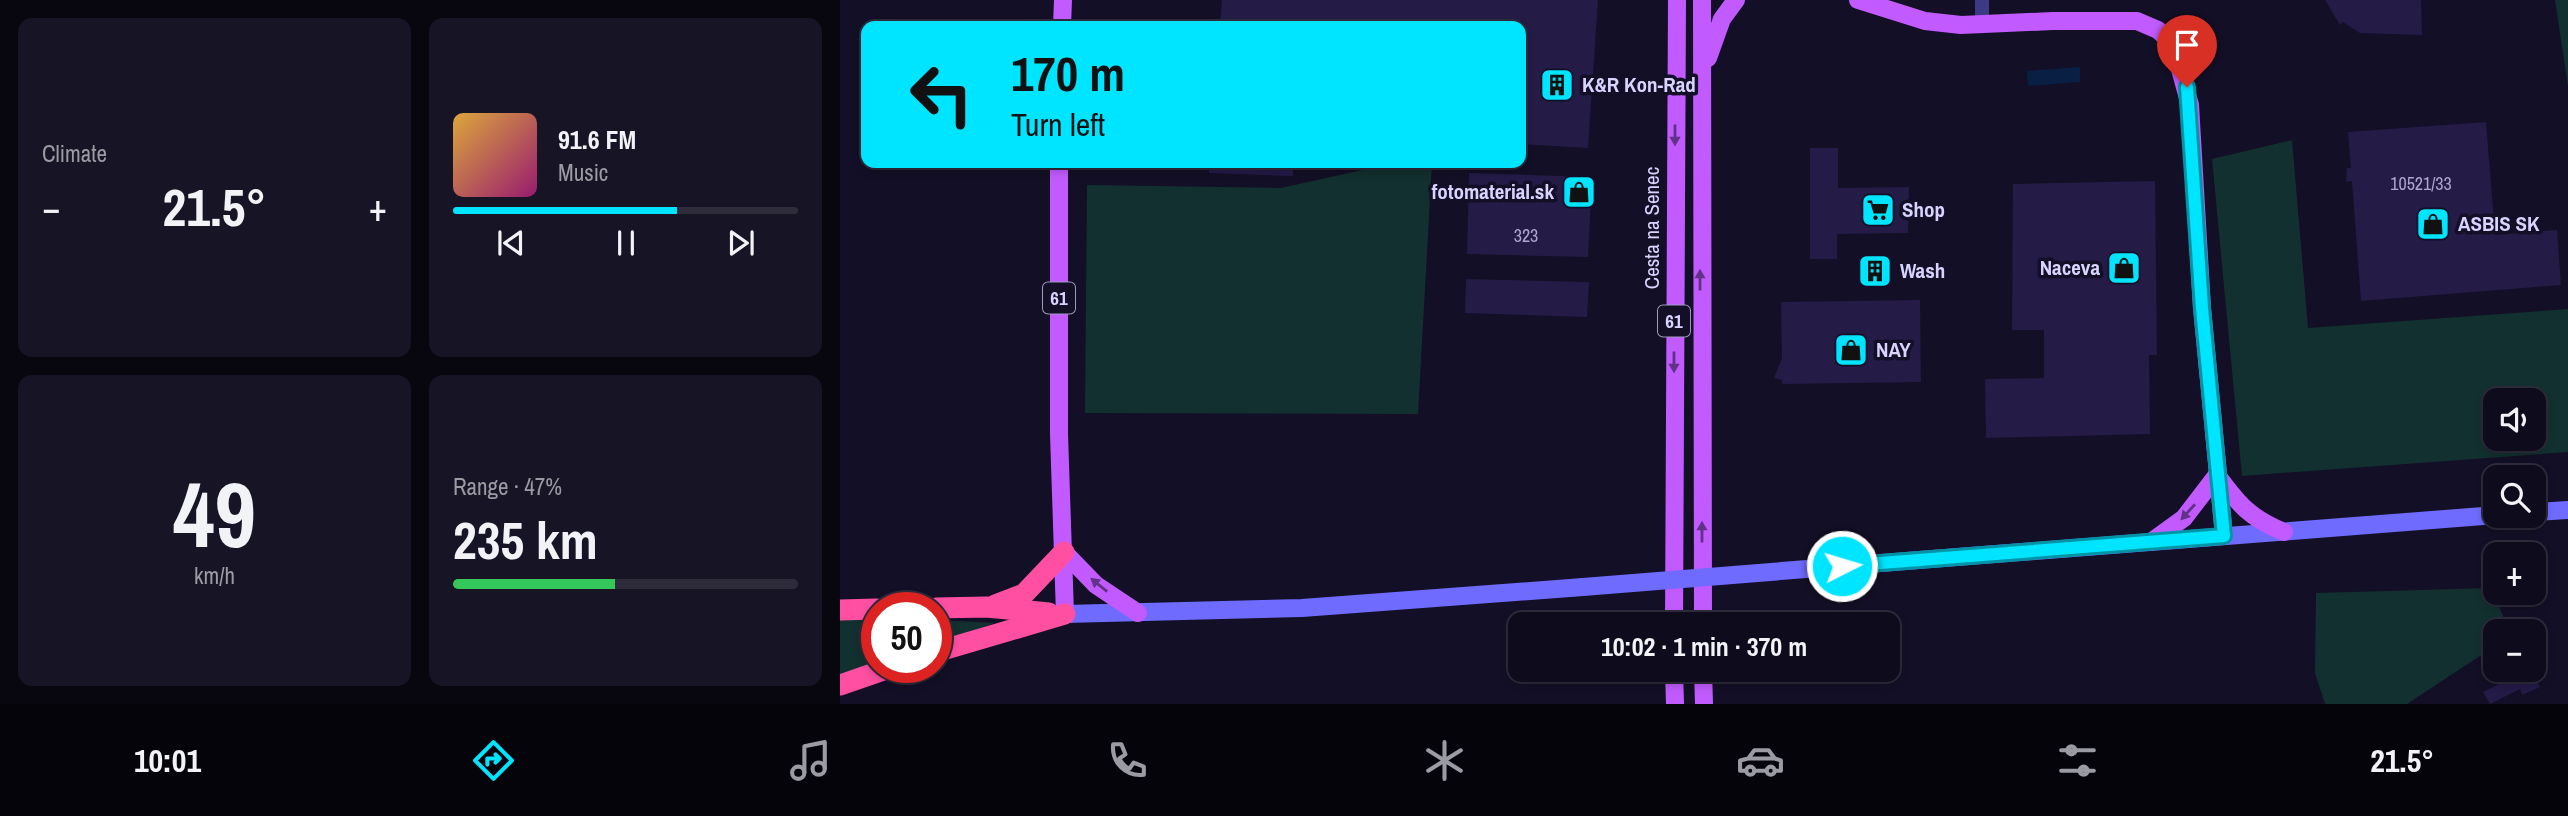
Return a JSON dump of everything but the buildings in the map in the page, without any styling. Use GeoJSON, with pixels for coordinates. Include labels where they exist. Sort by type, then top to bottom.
{"type":"FeatureCollection","features":[{"type":"Feature","properties":{"kind":"highway"},"geometry":{"type":"LineString","coordinates":[[986,607],[1024,594],[1064,552]]}},
{"type":"Feature","properties":{"kind":"highway"},"geometry":{"type":"LineString","coordinates":[[952,608],[986,607],[1065,614]]}},
{"type":"Feature","properties":{"kind":"highway"},"geometry":{"type":"LineString","coordinates":[[840,610],[861,609]]}},
{"type":"Feature","properties":{"kind":"highway"},"geometry":{"type":"LineString","coordinates":[[952,647],[1065,614]]}},
{"type":"Feature","properties":{"kind":"highway"},"geometry":{"type":"LineString","coordinates":[[840,685],[861,678]]}},
{"type":"Feature","properties":{"kind":"main road"},"geometry":{"type":"LineString","coordinates":[[1062,21],[1063,0]]}},
{"type":"Feature","properties":{"kind":"main road","name":"61"},"geometry":{"type":"LineString","coordinates":[[1702,0],[1703,612]]}},
{"type":"Feature","properties":{"kind":"main road","name":"61"},"geometry":{"type":"LineString","coordinates":[[1701,85],[1714,36],[1736,0]]}},
{"type":"Feature","properties":{"kind":"main road"},"geometry":{"type":"LineString","coordinates":[[1858,0],[1925,21],[1961,25],[2124,20],[2152,27],[2173,44],[2190,105],[2202,308],[2224,536]]}},
{"type":"Feature","properties":{"kind":"main road","name":"Cesta na Senec"},"geometry":{"type":"LineString","coordinates":[[1674,612],[1675,6]]}},
{"type":"Feature","properties":{"kind":"main road","name":"61"},"geometry":{"type":"LineString","coordinates":[[1059,168],[1059,434],[1065,614]]}},
{"type":"Feature","properties":{"kind":"main road"},"geometry":{"type":"LineString","coordinates":[[2217,475],[2245,511],[2258,521],[2284,532]]}},
{"type":"Feature","properties":{"kind":"main road"},"geometry":{"type":"LineString","coordinates":[[2151,542],[2189,513],[2217,475]]}},
{"type":"Feature","properties":{"kind":"main road"},"geometry":{"type":"LineString","coordinates":[[2546,511],[2568,510]]}},
{"type":"Feature","properties":{"kind":"main road"},"geometry":{"type":"LineString","coordinates":[[1065,614],[1340,606],[2483,516]]}},
{"type":"Feature","properties":{"kind":"main road"},"geometry":{"type":"LineString","coordinates":[[1064,552],[1096,585],[1138,613]]}},
{"type":"Feature","properties":{"kind":"main road"},"geometry":{"type":"LineString","coordinates":[[1674,682],[1675,704]]}},
{"type":"Feature","properties":{"kind":"main road"},"geometry":{"type":"LineString","coordinates":[[1703,682],[1704,704]]}},
{"type":"Feature","properties":{"kind":"street"},"geometry":{"type":"LineString","coordinates":[[1982,0],[1982,24]]}},
{"type":"Feature","properties":{"kind":"green space"},"geometry":{"type":"Polygon","coordinates":[[[2555,0],[2568,0],[2568,86],[2555,0]]]}},
{"type":"Feature","properties":{"kind":"green space"},"geometry":{"type":"Polygon","coordinates":[[[2292,140],[2308,328],[2568,309],[2568,452],[2242,476],[2212,159],[2292,140]]]}},
{"type":"Feature","properties":{"kind":"green space"},"geometry":{"type":"Polygon","coordinates":[[[1371,168],[1432,168],[1418,414],[1085,413],[1087,185],[1281,188],[1371,168]]]}},
{"type":"Feature","properties":{"kind":"green space"},"geometry":{"type":"Polygon","coordinates":[[[2483,588],[2483,605],[2498,605],[2504,619],[2483,619],[2483,654],[2407,704],[2325,704],[2315,673],[2316,593],[2483,588]]]}},
{"type":"Feature","properties":{"kind":"green space"},"geometry":{"type":"Polygon","coordinates":[[[840,617],[861,618],[861,668],[840,675],[840,617]]]}},
{"type":"Feature","properties":{"kind":"green space"},"geometry":{"type":"Polygon","coordinates":[[[952,621],[995,623],[952,638],[952,621]]]}},
{"type":"Feature","properties":{"kind":"water"},"geometry":{"type":"Polygon","coordinates":[[[2080,67],[2080,82],[2028,86],[2027,71],[2080,67]]]}},
{"type":"Feature","properties":{"kind":"place","name":"K&R Kon-Rad"},"geometry":{"type":"Point","coordinates":[1557,85]}},
{"type":"Feature","properties":{"kind":"place","name":"fotomaterial.sk"},"geometry":{"type":"Point","coordinates":[1579,192]}},
{"type":"Feature","properties":{"kind":"place","name":"Shop"},"geometry":{"type":"Point","coordinates":[1878,210]}},
{"type":"Feature","properties":{"kind":"place","name":"ASBIS SK"},"geometry":{"type":"Point","coordinates":[2433,224]}},
{"type":"Feature","properties":{"kind":"place","name":"Naceva"},"geometry":{"type":"Point","coordinates":[2124,268]}},
{"type":"Feature","properties":{"kind":"place","name":"Wash"},"geometry":{"type":"Point","coordinates":[1875,271]}},
{"type":"Feature","properties":{"kind":"place","name":"NAY"},"geometry":{"type":"Point","coordinates":[1851,350]}},
{"type":"Feature","properties":{"kind":"route"},"geometry":{"type":"LineString","coordinates":[[1842,566],[2224,536],[2202,308],[2187,87]]}}]}
